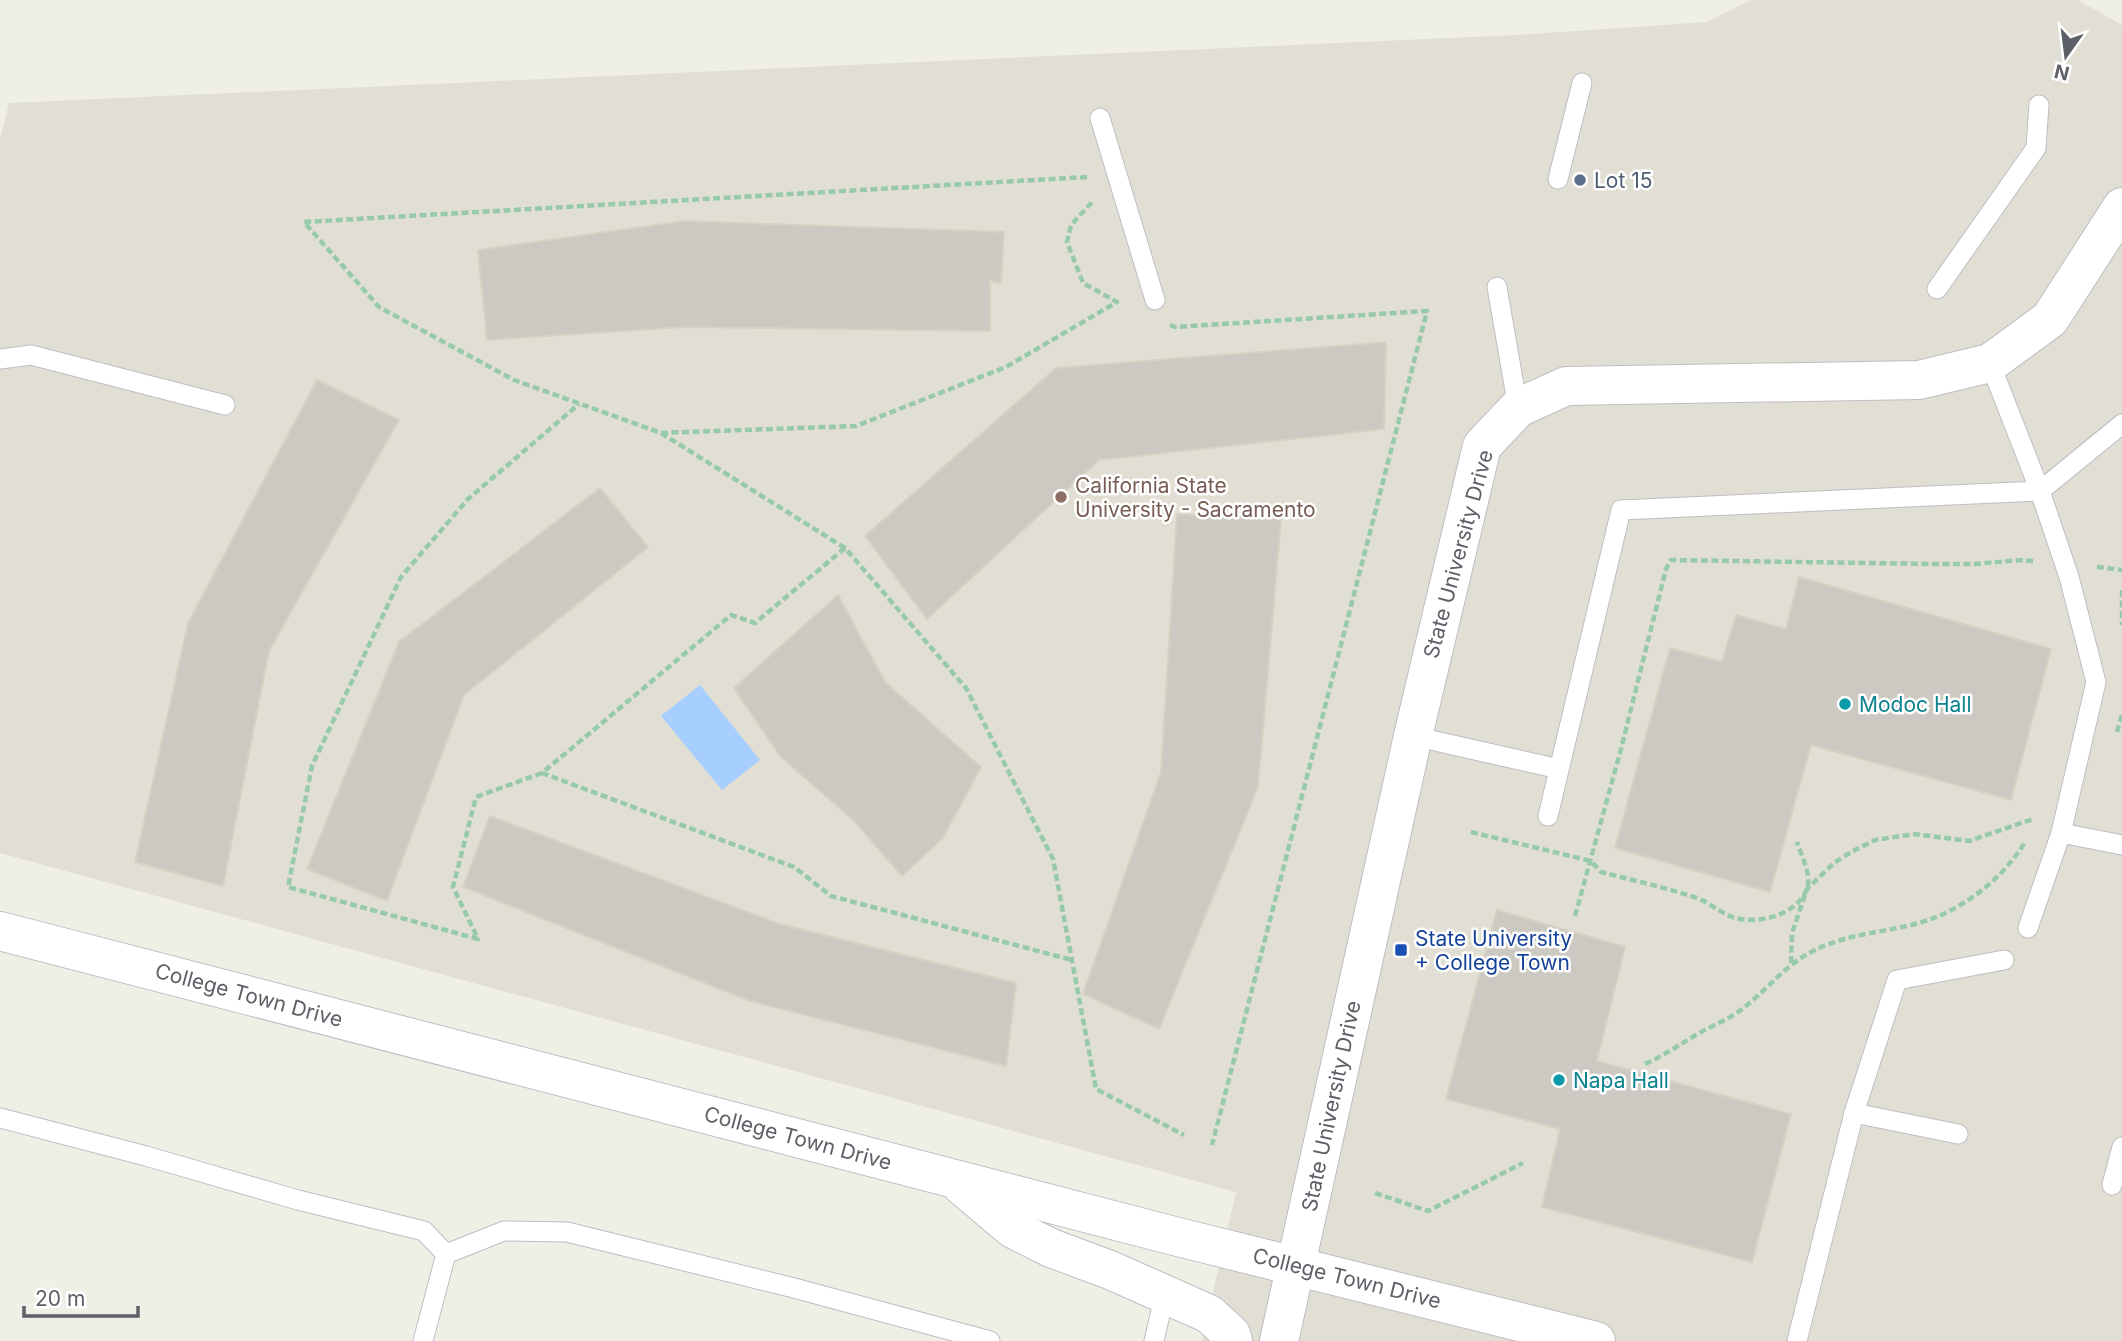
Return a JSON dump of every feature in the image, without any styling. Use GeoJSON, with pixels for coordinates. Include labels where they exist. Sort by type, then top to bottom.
{"type":"FeatureCollection","features":[{"type":"Feature","properties":{"kind":"street","name":"State University Drive"},"geometry":{"type":"LineString","coordinates":[[1279,1341],[1413,736],[1482,446],[1518,408],[1566,386],[1919,380],[1990,363],[2050,319],[2122,207]]}},
{"type":"Feature","properties":{"kind":"street","name":"College Town Drive"},"geometry":{"type":"LineString","coordinates":[[0,931],[952,1178],[1596,1341]]}},
{"type":"Feature","properties":{"kind":"street"},"geometry":{"type":"LineString","coordinates":[[952,1178],[1013,1228],[1051,1248],[1209,1314],[1231,1335],[1233,1341]]}},
{"type":"Feature","properties":{"kind":"lane"},"geometry":{"type":"LineString","coordinates":[[1558,179],[1582,83]]}},
{"type":"Feature","properties":{"kind":"lane"},"geometry":{"type":"LineString","coordinates":[[1937,289],[2036,148],[2039,105]]}},
{"type":"Feature","properties":{"kind":"lane"},"geometry":{"type":"LineString","coordinates":[[1100,118],[1154,300]]}},
{"type":"Feature","properties":{"kind":"lane"},"geometry":{"type":"LineString","coordinates":[[1497,287],[1518,408]]}},
{"type":"Feature","properties":{"kind":"lane"},"geometry":{"type":"LineString","coordinates":[[0,359],[31,355],[225,405]]}},
{"type":"Feature","properties":{"kind":"lane"},"geometry":{"type":"LineString","coordinates":[[1990,363],[2040,491],[2096,682],[2062,825],[2028,928]]}},
{"type":"Feature","properties":{"kind":"lane"},"geometry":{"type":"LineString","coordinates":[[1548,816],[1621,510],[2040,491],[2122,424]]}},
{"type":"Feature","properties":{"kind":"lane"},"geometry":{"type":"LineString","coordinates":[[1413,736],[1559,769]]}},
{"type":"Feature","properties":{"kind":"lane"},"geometry":{"type":"LineString","coordinates":[[2062,825],[2122,845]]}},
{"type":"Feature","properties":{"kind":"lane"},"geometry":{"type":"LineString","coordinates":[[1797,1341],[1854,1113],[1897,980],[2004,960]]}},
{"type":"Feature","properties":{"kind":"lane"},"geometry":{"type":"LineString","coordinates":[[1854,1113],[1958,1134]]}},
{"type":"Feature","properties":{"kind":"lane"},"geometry":{"type":"LineString","coordinates":[[0,1118],[298,1200],[425,1231],[446,1254]]}},
{"type":"Feature","properties":{"kind":"lane"},"geometry":{"type":"LineString","coordinates":[[2112,1185],[2122,1147]]}},
{"type":"Feature","properties":{"kind":"lane"},"geometry":{"type":"LineString","coordinates":[[446,1254],[504,1231],[567,1232],[794,1288],[990,1341]]}},
{"type":"Feature","properties":{"kind":"lane"},"geometry":{"type":"LineString","coordinates":[[423,1341],[446,1254]]}},
{"type":"Feature","properties":{"kind":"lane"},"geometry":{"type":"LineString","coordinates":[[1154,1341],[1164,1293]]}},
{"type":"Feature","properties":{"kind":"path"},"geometry":{"type":"LineString","coordinates":[[1128,307],[1083,283],[1067,242],[1071,225],[1093,203],[1088,176],[304,222],[379,307],[514,380],[661,433],[845,548],[966,688],[1053,859],[1096,1089],[1184,1135]]}},
{"type":"Feature","properties":{"kind":"path"},"geometry":{"type":"LineString","coordinates":[[661,433],[856,426],[1006,367],[1117,302]]}},
{"type":"Feature","properties":{"kind":"path"},"geometry":{"type":"LineString","coordinates":[[1163,322],[1175,327],[1427,311],[1212,1145]]}},
{"type":"Feature","properties":{"kind":"path"},"geometry":{"type":"LineString","coordinates":[[580,404],[468,499],[401,577],[312,766],[288,887],[478,939],[453,887],[476,797],[542,773],[731,615],[755,623],[845,548]]}},
{"type":"Feature","properties":{"kind":"path"},"geometry":{"type":"LineString","coordinates":[[1575,916],[1666,569],[1671,560],[1974,564],[2021,559],[2122,570]]}},
{"type":"Feature","properties":{"kind":"path"},"geometry":{"type":"LineString","coordinates":[[2122,590],[2122,625]]}},
{"type":"Feature","properties":{"kind":"path"},"geometry":{"type":"LineString","coordinates":[[542,773],[794,867],[831,896],[1072,960]]}},
{"type":"Feature","properties":{"kind":"path"},"geometry":{"type":"LineString","coordinates":[[1471,832],[1591,861],[1601,872],[1698,898],[1730,916],[1767,919],[1796,903],[1835,862],[1875,840],[1914,834],[1969,841],[2033,821],[2062,825]]}},
{"type":"Feature","properties":{"kind":"path"},"geometry":{"type":"LineString","coordinates":[[1645,1064],[1737,1013],[1791,964],[1837,940],[1914,925],[1972,898],[2017,856],[2030,832]]}},
{"type":"Feature","properties":{"kind":"path"},"geometry":{"type":"LineString","coordinates":[[1791,964],[1792,933],[1807,889],[1808,875],[1797,842]]}},
{"type":"Feature","properties":{"kind":"path"},"geometry":{"type":"LineString","coordinates":[[1375,1193],[1428,1211],[1523,1163]]}},
{"type":"Feature","properties":{"kind":"shaded area","name":"California State University - Sacramento"},"geometry":{"type":"Polygon","coordinates":[[[1751,0],[2078,0],[2122,25],[2122,1341],[1202,1341],[1236,1192],[0,853],[0,140],[9,103],[1516,35],[1707,22],[1751,0]]]}},
{"type":"Feature","properties":{"kind":"water"},"geometry":{"type":"Polygon","coordinates":[[[700,685],[760,760],[722,790],[661,716],[700,685]]]}},
{"type":"Feature","properties":{"kind":"building"},"geometry":{"type":"Polygon","coordinates":[[[685,221],[1004,232],[1001,283],[990,281],[990,331],[684,327],[487,340],[478,250],[685,221]]]}},
{"type":"Feature","properties":{"kind":"building"},"geometry":{"type":"Polygon","coordinates":[[[1386,342],[1384,429],[1099,460],[927,619],[865,536],[1056,368],[1386,342]]]}},
{"type":"Feature","properties":{"kind":"building"},"geometry":{"type":"Polygon","coordinates":[[[317,380],[399,420],[269,651],[223,886],[135,862],[188,623],[317,380]]]}},
{"type":"Feature","properties":{"kind":"building"},"geometry":{"type":"Polygon","coordinates":[[[600,488],[648,547],[464,695],[387,901],[307,869],[399,642],[600,488]]]}},
{"type":"Feature","properties":{"kind":"building"},"geometry":{"type":"Polygon","coordinates":[[[1177,514],[1281,520],[1258,787],[1159,1029],[1083,994],[1161,772],[1177,514]]]}},
{"type":"Feature","properties":{"kind":"building","name":"Modoc Hall"},"geometry":{"type":"Polygon","coordinates":[[[1799,577],[2051,649],[2011,800],[1811,745],[1770,892],[1615,848],[1670,648],[1722,662],[1736,615],[1786,629],[1799,577]]]}},
{"type":"Feature","properties":{"kind":"building"},"geometry":{"type":"Polygon","coordinates":[[[838,595],[885,682],[981,767],[943,838],[902,876],[854,821],[780,756],[734,688],[838,595]]]}},
{"type":"Feature","properties":{"kind":"building"},"geometry":{"type":"Polygon","coordinates":[[[490,816],[780,924],[1016,983],[1006,1066],[750,1001],[463,887],[490,816]]]}},
{"type":"Feature","properties":{"kind":"building","name":"Napa Hall"},"geometry":{"type":"Polygon","coordinates":[[[1497,910],[1625,947],[1597,1061],[1791,1114],[1752,1262],[1542,1207],[1560,1129],[1446,1099],[1497,910]]]}},
{"type":"Feature","properties":{"kind":"place","name":"Lot 15"},"geometry":{"type":"Point","coordinates":[1580,180]}},
{"type":"Feature","properties":{"kind":"place","name":"California State University - Sacramento"},"geometry":{"type":"Point","coordinates":[1061,497]}},
{"type":"Feature","properties":{"kind":"place","name":"Modoc Hall"},"geometry":{"type":"Point","coordinates":[1845,704]}},
{"type":"Feature","properties":{"kind":"place","name":"State University + College Town"},"geometry":{"type":"Point","coordinates":[1401,950]}},
{"type":"Feature","properties":{"kind":"place","name":"Napa Hall"},"geometry":{"type":"Point","coordinates":[1559,1080]}}]}
